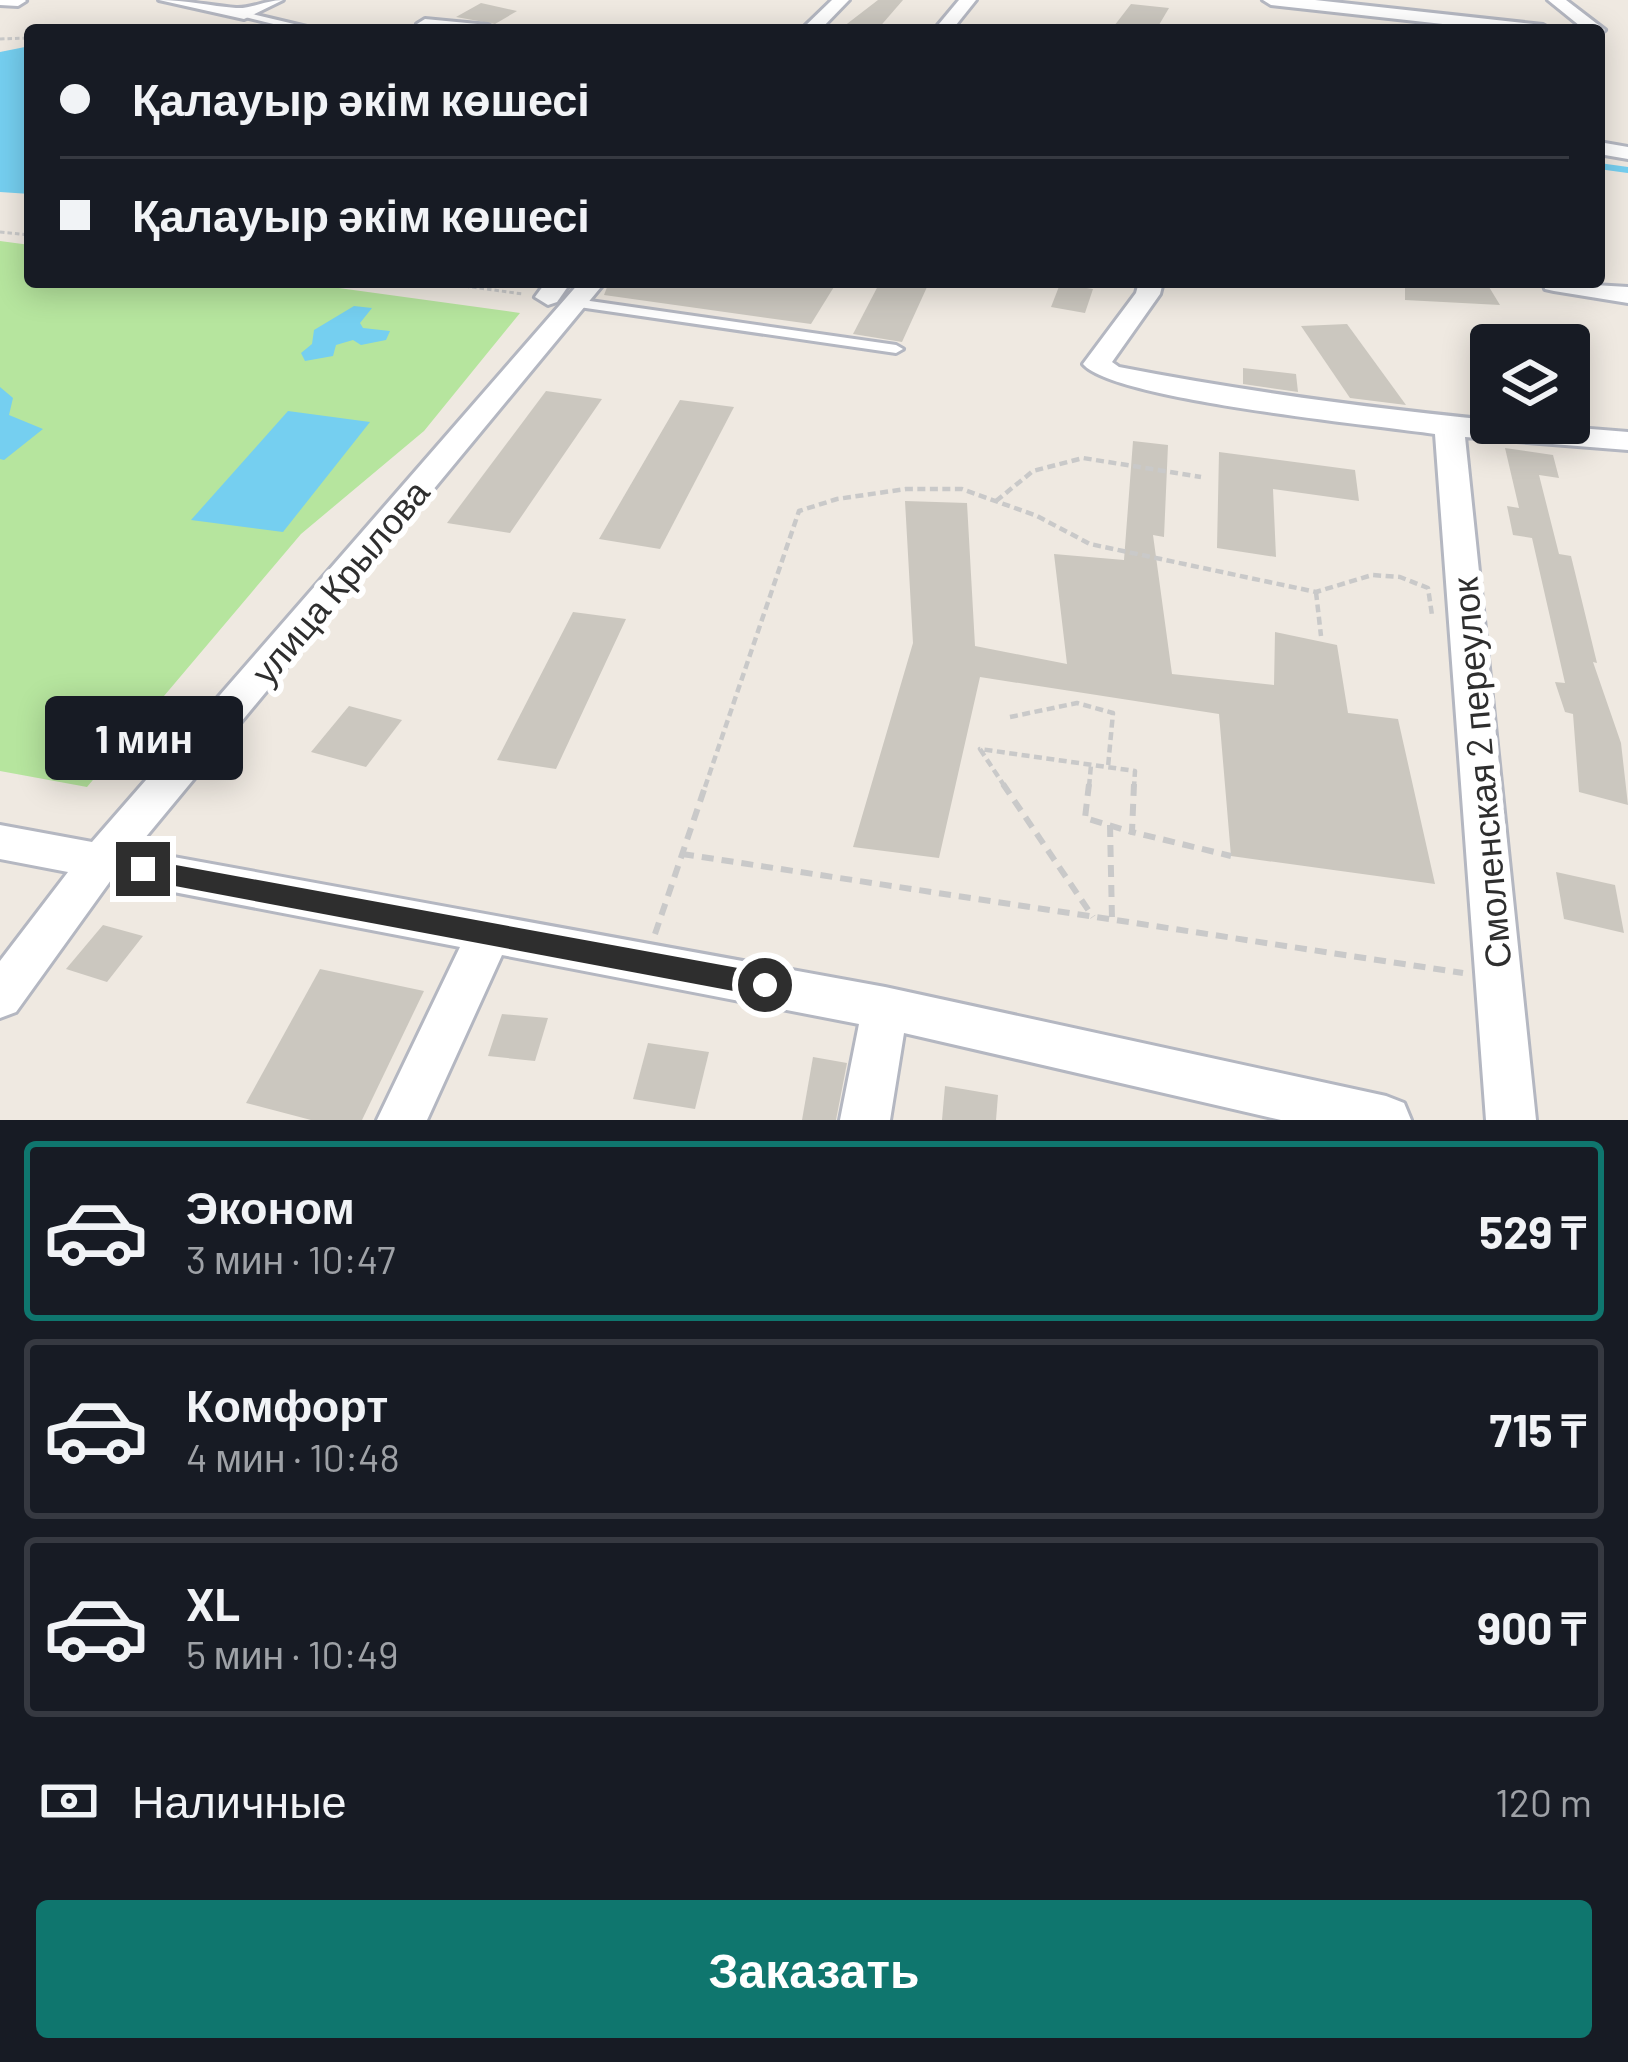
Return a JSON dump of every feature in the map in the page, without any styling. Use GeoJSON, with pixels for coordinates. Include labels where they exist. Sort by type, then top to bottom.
{"type":"FeatureCollection","features":[{"type":"Feature","properties":{"kind":"street"},"geometry":{"type":"LineString","coordinates":[[0,0],[18,2]]}},
{"type":"Feature","properties":{"kind":"street"},"geometry":{"type":"LineString","coordinates":[[166,0],[244,14],[275,0]]}},
{"type":"Feature","properties":{"kind":"street"},"geometry":{"type":"LineString","coordinates":[[816,24],[841,0]]}},
{"type":"Feature","properties":{"kind":"street"},"geometry":{"type":"LineString","coordinates":[[949,24],[968,0]]}},
{"type":"Feature","properties":{"kind":"street"},"geometry":{"type":"LineString","coordinates":[[1271,0],[1382,6],[1503,24]]}},
{"type":"Feature","properties":{"kind":"street"},"geometry":{"type":"LineString","coordinates":[[1556,0],[1587,24]]}},
{"type":"Feature","properties":{"kind":"street"},"geometry":{"type":"LineString","coordinates":[[425,24],[423,17],[442,9]]}},
{"type":"Feature","properties":{"kind":"street"},"geometry":{"type":"LineString","coordinates":[[1150,288],[1097,364],[1110,373],[1209,393],[1449,427],[1628,441]]}},
{"type":"Feature","properties":{"kind":"street"},"geometry":{"type":"LineString","coordinates":[[1580,288],[1628,295]]}},
{"type":"Feature","properties":{"kind":"street","name":"улица Крылова"},"geometry":{"type":"LineString","coordinates":[[0,997],[100,862],[569,291]]}},
{"type":"Feature","properties":{"kind":"street","name":"Смоленская 2 переулок"},"geometry":{"type":"LineString","coordinates":[[1449,427],[1511,1120]]}},
{"type":"Feature","properties":{"kind":"street"},"geometry":{"type":"LineString","coordinates":[[0,842],[885,1008],[1386,1120]]}},
{"type":"Feature","properties":{"kind":"street"},"geometry":{"type":"LineString","coordinates":[[402,1120],[490,932]]}},
{"type":"Feature","properties":{"kind":"street"},"geometry":{"type":"LineString","coordinates":[[865,1120],[885,1008]]}},
{"type":"Feature","properties":{"kind":"lane"},"geometry":{"type":"LineString","coordinates":[[244,14],[291,24]]}},
{"type":"Feature","properties":{"kind":"lane"},"geometry":{"type":"LineString","coordinates":[[569,291],[896,349]]}},
{"type":"Feature","properties":{"kind":"path"},"geometry":{"type":"LineString","coordinates":[[524,288],[569,291]]}},
{"type":"Feature","properties":{"kind":"path"},"geometry":{"type":"LineString","coordinates":[[996,501],[1033,471],[1083,458],[1201,477]]}},
{"type":"Feature","properties":{"kind":"path"},"geometry":{"type":"LineString","coordinates":[[645,962],[799,511],[837,499],[906,489],[962,489],[1037,516],[1090,544],[1316,592],[1350,578],[1403,574],[1428,588],[1435,634]]}},
{"type":"Feature","properties":{"kind":"path"},"geometry":{"type":"LineString","coordinates":[[1316,592],[1321,635]]}},
{"type":"Feature","properties":{"kind":"path"},"geometry":{"type":"LineString","coordinates":[[1010,716],[1078,704],[1113,713],[1108,767]]}},
{"type":"Feature","properties":{"kind":"path"},"geometry":{"type":"LineString","coordinates":[[1093,917],[980,748],[1135,771],[1132,832]]}},
{"type":"Feature","properties":{"kind":"path"},"geometry":{"type":"LineString","coordinates":[[1090,765],[1085,818],[1231,856]]}},
{"type":"Feature","properties":{"kind":"path"},"geometry":{"type":"LineString","coordinates":[[1110,825],[1112,920]]}},
{"type":"Feature","properties":{"kind":"path"},"geometry":{"type":"LineString","coordinates":[[682,854],[1464,973]]}},
{"type":"Feature","properties":{"kind":"green space"},"geometry":{"type":"Polygon","coordinates":[[[0,241],[24,244],[24,288],[339,288],[520,313],[424,431],[301,534],[87,787],[0,771],[0,241]]]}},
{"type":"Feature","properties":{"kind":"water"},"geometry":{"type":"Polygon","coordinates":[[[24,47],[24,194],[0,192],[0,52],[24,47]]]}},
{"type":"Feature","properties":{"kind":"water"},"geometry":{"type":"Polygon","coordinates":[[[354,306],[372,308],[360,323],[363,328],[390,331],[386,340],[361,345],[353,340],[336,345],[333,356],[305,361],[301,353],[312,344],[314,330],[354,306]]]}},
{"type":"Feature","properties":{"kind":"water"},"geometry":{"type":"Polygon","coordinates":[[[0,387],[13,398],[9,415],[43,429],[4,460],[0,459],[0,387]]]}},
{"type":"Feature","properties":{"kind":"water"},"geometry":{"type":"Polygon","coordinates":[[[288,411],[370,422],[283,532],[191,520],[288,411]]]}},
{"type":"Feature","properties":{"kind":"building"},"geometry":{"type":"Polygon","coordinates":[[[878,0],[903,0],[882,24],[847,24],[878,0]]]}},
{"type":"Feature","properties":{"kind":"building"},"geometry":{"type":"Polygon","coordinates":[[[481,3],[517,11],[495,24],[456,17],[481,3]]]}},
{"type":"Feature","properties":{"kind":"building"},"geometry":{"type":"Polygon","coordinates":[[[1131,4],[1169,8],[1160,24],[1116,24],[1131,4]]]}},
{"type":"Feature","properties":{"kind":"building"},"geometry":{"type":"Polygon","coordinates":[[[607,288],[833,288],[811,324],[604,295],[607,288]]]}},
{"type":"Feature","properties":{"kind":"building"},"geometry":{"type":"Polygon","coordinates":[[[877,288],[927,288],[902,342],[853,334],[877,288]]]}},
{"type":"Feature","properties":{"kind":"building"},"geometry":{"type":"Polygon","coordinates":[[[1058,288],[1093,289],[1085,313],[1051,307],[1058,288]]]}},
{"type":"Feature","properties":{"kind":"building"},"geometry":{"type":"Polygon","coordinates":[[[1405,288],[1490,288],[1500,305],[1405,300],[1405,288]]]}},
{"type":"Feature","properties":{"kind":"building"},"geometry":{"type":"Polygon","coordinates":[[[1347,324],[1406,405],[1350,398],[1301,326],[1347,324]]]}},
{"type":"Feature","properties":{"kind":"building"},"geometry":{"type":"Polygon","coordinates":[[[1243,368],[1296,374],[1298,392],[1243,384],[1243,368]]]}},
{"type":"Feature","properties":{"kind":"building"},"geometry":{"type":"Polygon","coordinates":[[[546,391],[602,399],[510,533],[447,523],[546,391]]]}},
{"type":"Feature","properties":{"kind":"building"},"geometry":{"type":"Polygon","coordinates":[[[680,400],[734,407],[660,549],[599,539],[680,400]]]}},
{"type":"Feature","properties":{"kind":"building"},"geometry":{"type":"Polygon","coordinates":[[[1133,441],[1168,445],[1164,537],[1153,535],[1172,674],[1274,685],[1275,632],[1337,645],[1348,713],[1398,719],[1435,884],[1231,856],[1219,714],[980,677],[939,858],[853,847],[913,643],[905,501],[967,503],[975,646],[1067,664],[1054,554],[1124,560],[1133,441]]]}},
{"type":"Feature","properties":{"kind":"building"},"geometry":{"type":"Polygon","coordinates":[[[1505,448],[1553,455],[1559,478],[1539,475],[1559,554],[1571,556],[1597,663],[1593,662],[1621,743],[1628,805],[1579,792],[1573,714],[1565,712],[1555,682],[1565,683],[1532,538],[1513,535],[1507,506],[1519,508],[1505,448]]]}},
{"type":"Feature","properties":{"kind":"building"},"geometry":{"type":"Polygon","coordinates":[[[1219,452],[1355,470],[1359,501],[1273,489],[1276,557],[1217,548],[1219,452]]]}},
{"type":"Feature","properties":{"kind":"building"},"geometry":{"type":"Polygon","coordinates":[[[573,612],[626,619],[556,769],[497,760],[573,612]]]}},
{"type":"Feature","properties":{"kind":"building"},"geometry":{"type":"Polygon","coordinates":[[[349,706],[402,720],[366,767],[311,752],[349,706]]]}},
{"type":"Feature","properties":{"kind":"building"},"geometry":{"type":"Polygon","coordinates":[[[1556,872],[1615,885],[1624,933],[1564,919],[1556,872]]]}},
{"type":"Feature","properties":{"kind":"building"},"geometry":{"type":"Polygon","coordinates":[[[103,925],[143,936],[107,982],[66,969],[103,925]]]}},
{"type":"Feature","properties":{"kind":"building"},"geometry":{"type":"Polygon","coordinates":[[[320,969],[424,991],[362,1120],[311,1120],[246,1103],[320,969]]]}},
{"type":"Feature","properties":{"kind":"building"},"geometry":{"type":"Polygon","coordinates":[[[502,1014],[548,1018],[535,1061],[488,1056],[502,1014]]]}},
{"type":"Feature","properties":{"kind":"building"},"geometry":{"type":"Polygon","coordinates":[[[648,1043],[709,1052],[695,1109],[633,1099],[648,1043]]]}},
{"type":"Feature","properties":{"kind":"building"},"geometry":{"type":"Polygon","coordinates":[[[813,1057],[847,1063],[836,1120],[802,1120],[813,1057]]]}},
{"type":"Feature","properties":{"kind":"building"},"geometry":{"type":"Polygon","coordinates":[[[945,1086],[998,1095],[996,1120],[942,1120],[945,1086]]]}},
{"type":"Feature","properties":{"kind":"waterway"},"geometry":{"type":"LineString","coordinates":[[1605,167],[1628,170]]}},
{"type":"Feature","properties":{"kind":"route"},"geometry":{"type":"LineString","coordinates":[[143,869],[765,985]]}}]}
